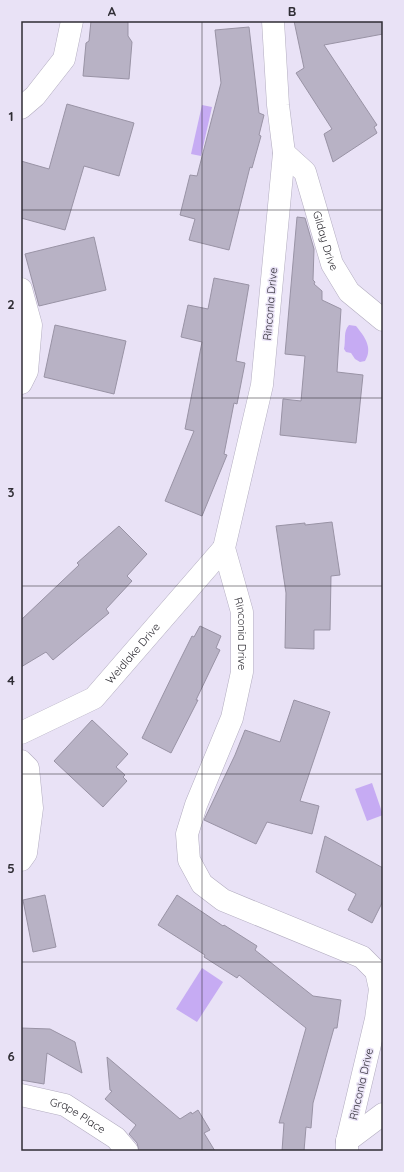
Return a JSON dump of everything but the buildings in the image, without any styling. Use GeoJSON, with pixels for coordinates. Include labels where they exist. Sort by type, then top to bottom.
{"type":"FeatureCollection","features":[{"type":"Feature","properties":{"kind":"street"},"geometry":{"type":"LineString","coordinates":[[21,108],[35,96],[64,59],[72,21]]}},
{"type":"Feature","properties":{"kind":"street","name":"Rinconia Drive"},"geometry":{"type":"LineString","coordinates":[[273,21],[278,105],[284,153],[262,385],[224,548],[242,612],[242,672],[232,718],[196,805],[187,834],[188,860],[202,884],[223,900],[362,957],[376,971],[380,990],[376,1020],[347,1146]]}},
{"type":"Feature","properties":{"kind":"street","name":"Gilday Drive"},"geometry":{"type":"LineString","coordinates":[[284,153],[305,172],[332,264],[349,292],[383,320]]}},
{"type":"Feature","properties":{"kind":"street"},"geometry":{"type":"LineString","coordinates":[[21,289],[31,325],[27,371],[21,383]]}},
{"type":"Feature","properties":{"kind":"street","name":"Weidlake Drive"},"geometry":{"type":"LineString","coordinates":[[21,733],[94,698],[224,548]]}},
{"type":"Feature","properties":{"kind":"street"},"geometry":{"type":"LineString","coordinates":[[21,760],[28,768],[32,808],[26,853],[21,860]]}},
{"type":"Feature","properties":{"kind":"street","name":"Grape Place"},"geometry":{"type":"LineString","coordinates":[[21,1095],[65,1105],[116,1138],[126,1151]]}},
{"type":"Feature","properties":{"kind":"street"},"geometry":{"type":"LineString","coordinates":[[347,1146],[383,1114]]}},
{"type":"Feature","properties":{"kind":"shaded area"},"geometry":{"type":"Polygon","coordinates":[[[202,105],[212,107],[201,156],[191,154],[202,105]]]}},
{"type":"Feature","properties":{"kind":"shaded area"},"geometry":{"type":"Polygon","coordinates":[[[349,325],[356,326],[367,343],[368,352],[365,361],[360,362],[355,359],[351,353],[346,352],[344,349],[345,333],[349,325]]]}},
{"type":"Feature","properties":{"kind":"shaded area"},"geometry":{"type":"Polygon","coordinates":[[[372,783],[383,815],[367,821],[355,789],[372,783]]]}},
{"type":"Feature","properties":{"kind":"shaded area"},"geometry":{"type":"Polygon","coordinates":[[[202,968],[223,982],[197,1022],[176,1009],[202,968]]]}}]}
